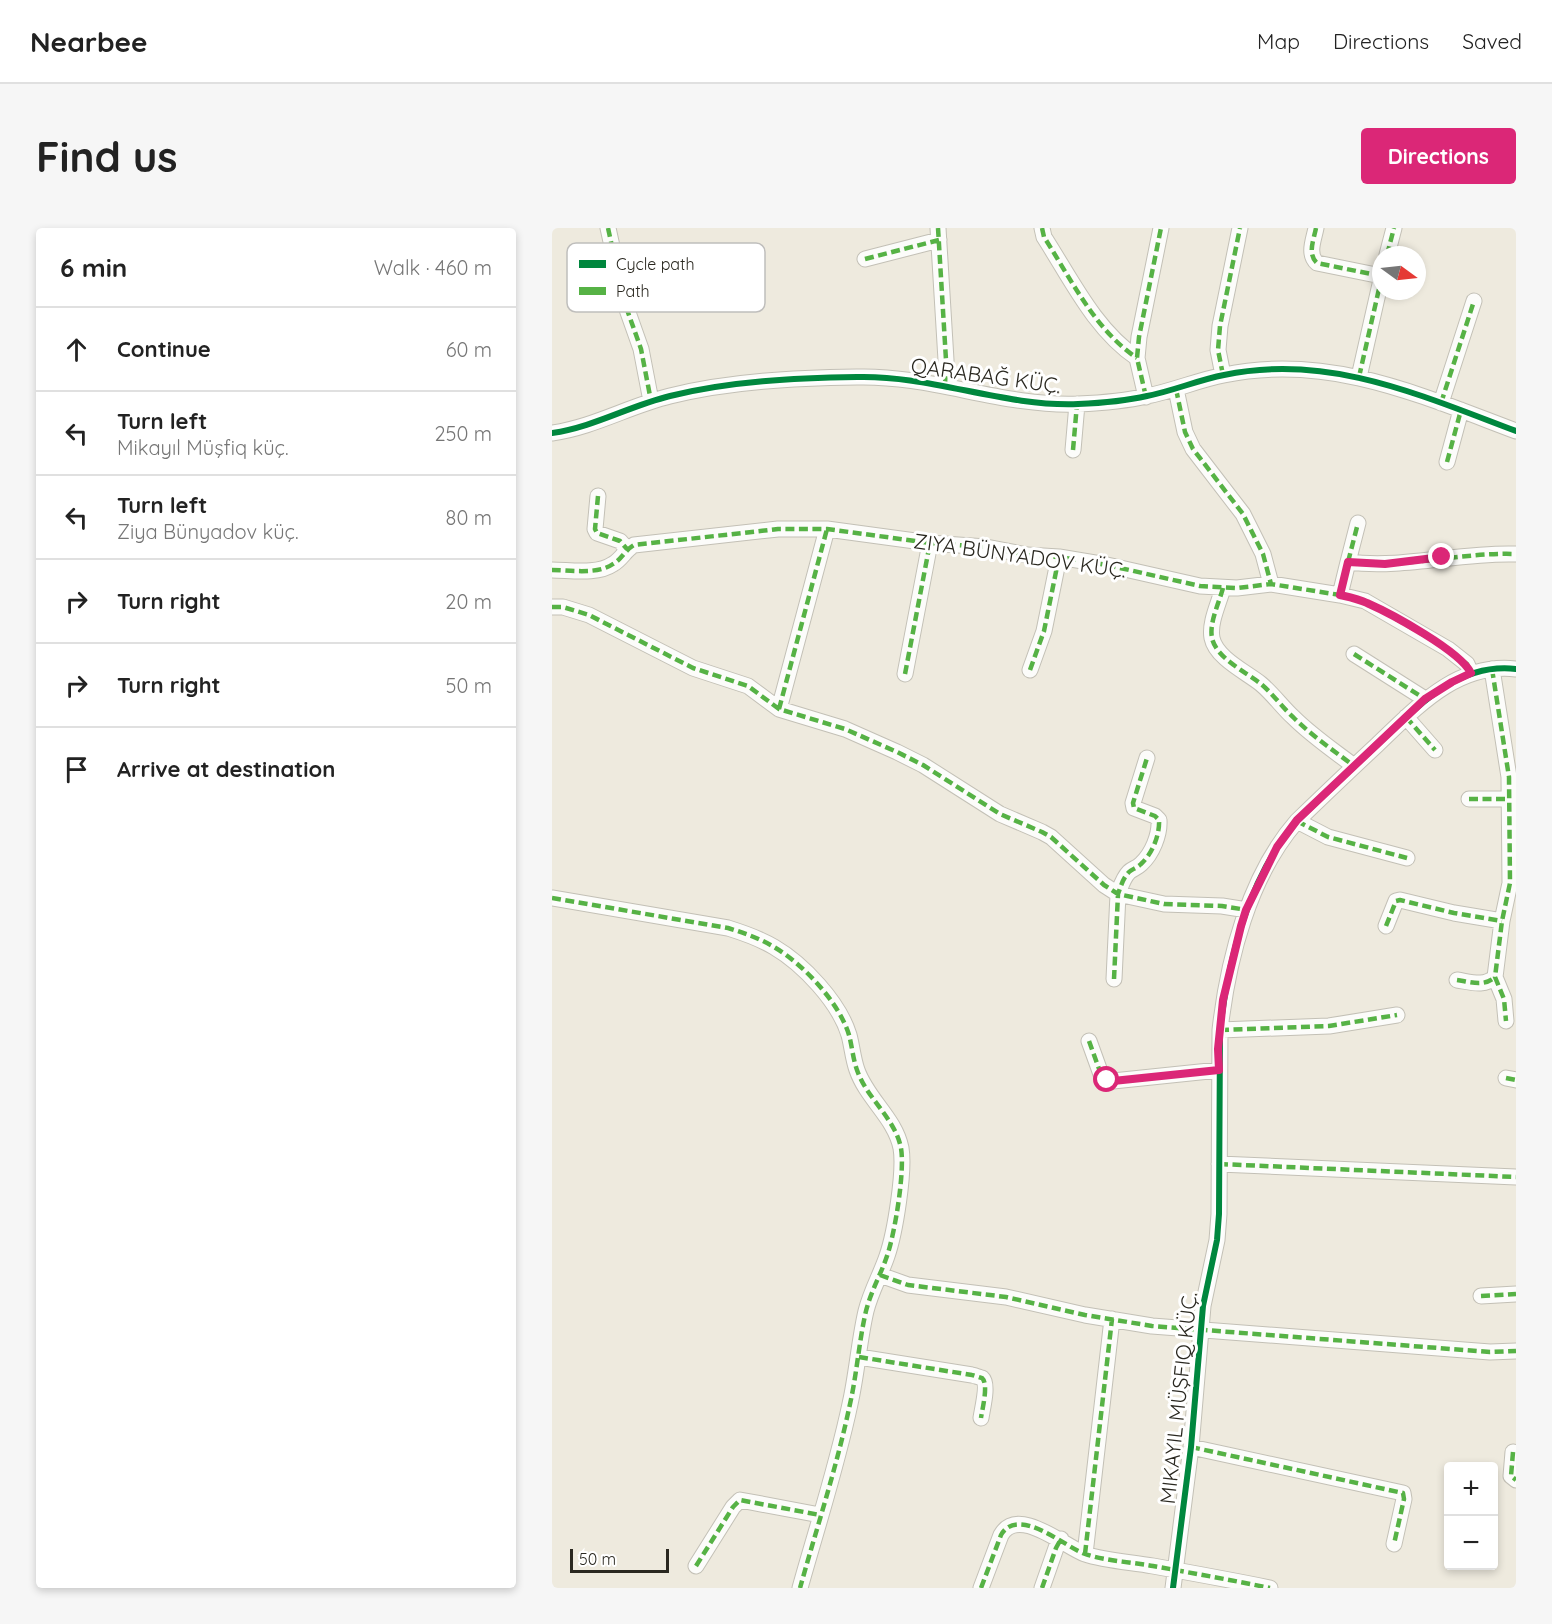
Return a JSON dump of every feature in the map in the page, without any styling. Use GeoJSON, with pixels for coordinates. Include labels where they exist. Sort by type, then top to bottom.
{"type":"FeatureCollection","features":[{"type":"Feature","properties":{"kind":"street"},"geometry":{"type":"LineString","coordinates":[[608,228],[611,243]]}},
{"type":"Feature","properties":{"kind":"street"},"geometry":{"type":"LineString","coordinates":[[1042,228],[1044,237],[1091,310],[1121,347],[1137,358]]}},
{"type":"Feature","properties":{"kind":"street"},"geometry":{"type":"LineString","coordinates":[[1146,397],[1137,358],[1139,336],[1161,228]]}},
{"type":"Feature","properties":{"kind":"street"},"geometry":{"type":"LineString","coordinates":[[1223,375],[1218,350],[1220,326],[1240,228]]}},
{"type":"Feature","properties":{"kind":"street"},"geometry":{"type":"LineString","coordinates":[[1316,228],[1311,253],[1317,263],[1372,276]]}},
{"type":"Feature","properties":{"kind":"street"},"geometry":{"type":"LineString","coordinates":[[1389,246],[1394,228]]}},
{"type":"Feature","properties":{"kind":"street"},"geometry":{"type":"LineString","coordinates":[[866,259],[938,234],[946,360],[945,385]]}},
{"type":"Feature","properties":{"kind":"street"},"geometry":{"type":"LineString","coordinates":[[1359,377],[1376,300]]}},
{"type":"Feature","properties":{"kind":"street"},"geometry":{"type":"LineString","coordinates":[[1441,403],[1474,302]]}},
{"type":"Feature","properties":{"kind":"street"},"geometry":{"type":"LineString","coordinates":[[628,312],[641,349],[651,401]]}},
{"type":"Feature","properties":{"kind":"street","name":"QARABAĞ KÜÇ."},"geometry":{"type":"LineString","coordinates":[[552,433],[593,424],[651,401],[704,389],[787,380],[885,377],[945,385],[1030,402],[1077,404],[1146,397],[1223,375],[1265,369],[1300,368],[1334,371],[1359,377],[1441,403],[1516,431]]}},
{"type":"Feature","properties":{"kind":"street"},"geometry":{"type":"LineString","coordinates":[[1176,389],[1185,432],[1193,449],[1244,514],[1263,554],[1271,584]]}},
{"type":"Feature","properties":{"kind":"street"},"geometry":{"type":"LineString","coordinates":[[1073,450],[1077,404]]}},
{"type":"Feature","properties":{"kind":"street"},"geometry":{"type":"LineString","coordinates":[[1447,462],[1461,410]]}},
{"type":"Feature","properties":{"kind":"street"},"geometry":{"type":"LineString","coordinates":[[598,496],[595,529],[597,533],[620,541],[627,549]]}},
{"type":"Feature","properties":{"kind":"street"},"geometry":{"type":"LineString","coordinates":[[1340,595],[1358,523]]}},
{"type":"Feature","properties":{"kind":"street","name":"ZIYA BÜNYADOV KÜÇ."},"geometry":{"type":"LineString","coordinates":[[552,570],[598,570],[611,566],[634,545],[778,529],[827,529],[930,543],[986,547],[1027,555],[1059,557],[1107,565],[1200,586],[1223,588],[1271,584],[1340,595],[1380,609],[1448,649],[1467,664],[1471,673]]}},
{"type":"Feature","properties":{"kind":"street"},"geometry":{"type":"LineString","coordinates":[[779,709],[827,529]]}},
{"type":"Feature","properties":{"kind":"street"},"geometry":{"type":"LineString","coordinates":[[905,674],[930,543]]}},
{"type":"Feature","properties":{"kind":"street"},"geometry":{"type":"LineString","coordinates":[[1348,562],[1385,564],[1461,555],[1516,554]]}},
{"type":"Feature","properties":{"kind":"street"},"geometry":{"type":"LineString","coordinates":[[1030,670],[1044,631],[1059,557]]}},
{"type":"Feature","properties":{"kind":"street"},"geometry":{"type":"LineString","coordinates":[[1223,588],[1213,626],[1212,638],[1217,648],[1232,664],[1262,685],[1316,738],[1354,766]]}},
{"type":"Feature","properties":{"kind":"street"},"geometry":{"type":"LineString","coordinates":[[552,607],[563,607],[589,615],[693,668],[748,686],[779,709],[845,729],[923,765],[1000,814],[1051,837],[1104,885],[1118,894],[1164,904],[1222,906],[1246,910]]}},
{"type":"Feature","properties":{"kind":"street"},"geometry":{"type":"LineString","coordinates":[[1354,654],[1425,699]]}},
{"type":"Feature","properties":{"kind":"street"},"geometry":{"type":"LineString","coordinates":[[1492,669],[1508,760],[1513,884],[1502,921],[1495,977],[1504,999],[1506,1021]]}},
{"type":"Feature","properties":{"kind":"street"},"geometry":{"type":"LineString","coordinates":[[1173,1588],[1191,1447],[1206,1285],[1217,1240],[1220,1164],[1220,1030],[1223,1000],[1246,910],[1277,847],[1297,820],[1425,699],[1471,673],[1492,669],[1516,669]]}},
{"type":"Feature","properties":{"kind":"street"},"geometry":{"type":"LineString","coordinates":[[1406,717],[1435,750]]}},
{"type":"Feature","properties":{"kind":"street"},"geometry":{"type":"LineString","coordinates":[[1114,979],[1118,894],[1122,881],[1128,873],[1142,864],[1152,849],[1160,826],[1155,816],[1134,807],[1133,803],[1147,758]]}},
{"type":"Feature","properties":{"kind":"street"},"geometry":{"type":"LineString","coordinates":[[1470,799],[1508,799]]}},
{"type":"Feature","properties":{"kind":"street"},"geometry":{"type":"LineString","coordinates":[[1297,820],[1328,837],[1407,858]]}},
{"type":"Feature","properties":{"kind":"street"},"geometry":{"type":"LineString","coordinates":[[552,898],[728,928],[775,947],[793,960],[827,996],[839,1013],[849,1034],[861,1082],[894,1128],[901,1150],[902,1166],[893,1237],[867,1309],[850,1407],[801,1588]]}},
{"type":"Feature","properties":{"kind":"street"},"geometry":{"type":"LineString","coordinates":[[1386,926],[1392,906],[1400,900],[1454,913],[1502,921]]}},
{"type":"Feature","properties":{"kind":"street"},"geometry":{"type":"LineString","coordinates":[[1457,980],[1477,984],[1489,982],[1495,977]]}},
{"type":"Feature","properties":{"kind":"street"},"geometry":{"type":"LineString","coordinates":[[1220,1030],[1329,1026],[1397,1015]]}},
{"type":"Feature","properties":{"kind":"street"},"geometry":{"type":"LineString","coordinates":[[1089,1041],[1102,1077],[1107,1080],[1219,1070]]}},
{"type":"Feature","properties":{"kind":"street"},"geometry":{"type":"LineString","coordinates":[[1220,1164],[1516,1177]]}},
{"type":"Feature","properties":{"kind":"street"},"geometry":{"type":"LineString","coordinates":[[880,1275],[908,1285],[929,1289],[986,1294],[1152,1326],[1490,1352],[1516,1351]]}},
{"type":"Feature","properties":{"kind":"street"},"geometry":{"type":"LineString","coordinates":[[1480,1296],[1516,1294]]}},
{"type":"Feature","properties":{"kind":"street"},"geometry":{"type":"LineString","coordinates":[[1085,1554],[1112,1319]]}},
{"type":"Feature","properties":{"kind":"street"},"geometry":{"type":"LineString","coordinates":[[859,1357],[982,1378],[985,1394],[981,1418]]}},
{"type":"Feature","properties":{"kind":"street"},"geometry":{"type":"LineString","coordinates":[[1191,1447],[1403,1493],[1404,1499],[1394,1545]]}},
{"type":"Feature","properties":{"kind":"street"},"geometry":{"type":"LineString","coordinates":[[1513,1452],[1511,1476],[1516,1480]]}},
{"type":"Feature","properties":{"kind":"street"},"geometry":{"type":"LineString","coordinates":[[696,1566],[733,1507],[740,1500],[820,1515]]}},
{"type":"Feature","properties":{"kind":"street"},"geometry":{"type":"LineString","coordinates":[[981,1588],[1005,1527],[1022,1524],[1061,1539],[1085,1554],[1270,1588]]}},
{"type":"Feature","properties":{"kind":"street"},"geometry":{"type":"LineString","coordinates":[[1042,1588],[1061,1539]]}},
{"type":"Feature","properties":{"kind":"marked path"},"geometry":{"type":"LineString","coordinates":[[608,228],[611,243]]}},
{"type":"Feature","properties":{"kind":"marked path"},"geometry":{"type":"LineString","coordinates":[[938,228],[946,360],[945,385]]}},
{"type":"Feature","properties":{"kind":"marked path"},"geometry":{"type":"LineString","coordinates":[[1042,228],[1044,237],[1085,303],[1109,333],[1137,358]]}},
{"type":"Feature","properties":{"kind":"marked path"},"geometry":{"type":"LineString","coordinates":[[1146,397],[1137,358],[1139,337],[1161,228]]}},
{"type":"Feature","properties":{"kind":"marked path"},"geometry":{"type":"LineString","coordinates":[[1223,375],[1218,350],[1220,326],[1240,228]]}},
{"type":"Feature","properties":{"kind":"marked path"},"geometry":{"type":"LineString","coordinates":[[1316,228],[1312,255],[1317,263],[1372,274]]}},
{"type":"Feature","properties":{"kind":"marked path"},"geometry":{"type":"LineString","coordinates":[[1389,246],[1394,228]]}},
{"type":"Feature","properties":{"kind":"marked path"},"geometry":{"type":"LineString","coordinates":[[865,259],[939,240]]}},
{"type":"Feature","properties":{"kind":"marked path"},"geometry":{"type":"LineString","coordinates":[[1359,377],[1376,300]]}},
{"type":"Feature","properties":{"kind":"marked path"},"geometry":{"type":"LineString","coordinates":[[1441,403],[1474,301]]}},
{"type":"Feature","properties":{"kind":"marked path"},"geometry":{"type":"LineString","coordinates":[[628,312],[641,349],[651,401]]}},
{"type":"Feature","properties":{"kind":"marked path"},"geometry":{"type":"LineString","coordinates":[[1176,389],[1185,432],[1193,449],[1243,514],[1263,554],[1271,584]]}},
{"type":"Feature","properties":{"kind":"marked path"},"geometry":{"type":"LineString","coordinates":[[1073,450],[1077,404]]}},
{"type":"Feature","properties":{"kind":"marked path"},"geometry":{"type":"LineString","coordinates":[[1447,462],[1461,410]]}},
{"type":"Feature","properties":{"kind":"marked path"},"geometry":{"type":"LineString","coordinates":[[598,496],[595,529],[597,533],[620,541],[627,549]]}},
{"type":"Feature","properties":{"kind":"marked path"},"geometry":{"type":"LineString","coordinates":[[1348,562],[1358,523]]}},
{"type":"Feature","properties":{"kind":"marked path"},"geometry":{"type":"LineString","coordinates":[[552,570],[599,570],[616,562],[634,545],[778,529],[827,529],[930,543],[986,547],[1027,555],[1059,557],[1107,565],[1200,586],[1237,588],[1271,584],[1340,595],[1365,601],[1448,649],[1467,664],[1471,673]]}},
{"type":"Feature","properties":{"kind":"marked path"},"geometry":{"type":"LineString","coordinates":[[779,709],[827,529]]}},
{"type":"Feature","properties":{"kind":"marked path"},"geometry":{"type":"LineString","coordinates":[[905,674],[930,543]]}},
{"type":"Feature","properties":{"kind":"marked path"},"geometry":{"type":"LineString","coordinates":[[1340,595],[1348,562],[1369,564],[1474,555],[1516,554]]}},
{"type":"Feature","properties":{"kind":"marked path"},"geometry":{"type":"LineString","coordinates":[[1030,670],[1044,631],[1059,557]]}},
{"type":"Feature","properties":{"kind":"marked path"},"geometry":{"type":"LineString","coordinates":[[1223,588],[1211,632],[1219,652],[1232,664],[1255,679],[1308,730],[1354,766]]}},
{"type":"Feature","properties":{"kind":"marked path"},"geometry":{"type":"LineString","coordinates":[[552,607],[563,607],[589,615],[693,668],[748,686],[779,709],[845,729],[923,765],[1000,814],[1051,837],[1104,885],[1118,894],[1164,904],[1222,906],[1247,910]]}},
{"type":"Feature","properties":{"kind":"marked path"},"geometry":{"type":"LineString","coordinates":[[1354,654],[1425,699]]}},
{"type":"Feature","properties":{"kind":"marked path"},"geometry":{"type":"LineString","coordinates":[[1492,669],[1509,777],[1510,883],[1502,921],[1495,977],[1504,999],[1506,1021]]}},
{"type":"Feature","properties":{"kind":"marked path"},"geometry":{"type":"LineString","coordinates":[[1406,717],[1435,750]]}},
{"type":"Feature","properties":{"kind":"marked path"},"geometry":{"type":"LineString","coordinates":[[1114,979],[1118,894],[1127,874],[1149,855],[1158,832],[1159,820],[1155,816],[1134,808],[1133,803],[1147,758]]}},
{"type":"Feature","properties":{"kind":"marked path"},"geometry":{"type":"LineString","coordinates":[[1469,799],[1508,799]]}},
{"type":"Feature","properties":{"kind":"marked path"},"geometry":{"type":"LineString","coordinates":[[1297,821],[1328,837],[1407,858]]}},
{"type":"Feature","properties":{"kind":"marked path"},"geometry":{"type":"LineString","coordinates":[[552,898],[728,928],[763,941],[785,954],[797,963],[829,997],[844,1022],[862,1080],[898,1137],[902,1171],[893,1233],[887,1256],[866,1311],[845,1427],[800,1588]]}},
{"type":"Feature","properties":{"kind":"marked path"},"geometry":{"type":"LineString","coordinates":[[1386,926],[1396,901],[1400,900],[1454,913],[1502,921]]}},
{"type":"Feature","properties":{"kind":"marked path"},"geometry":{"type":"LineString","coordinates":[[1457,980],[1482,983],[1495,977]]}},
{"type":"Feature","properties":{"kind":"marked path"},"geometry":{"type":"LineString","coordinates":[[1220,1030],[1329,1026],[1397,1015]]}},
{"type":"Feature","properties":{"kind":"marked path"},"geometry":{"type":"LineString","coordinates":[[1089,1041],[1102,1077],[1113,1081],[1219,1070]]}},
{"type":"Feature","properties":{"kind":"marked path"},"geometry":{"type":"LineString","coordinates":[[1506,1078],[1516,1080]]}},
{"type":"Feature","properties":{"kind":"marked path"},"geometry":{"type":"LineString","coordinates":[[1219,1164],[1516,1177]]}},
{"type":"Feature","properties":{"kind":"marked path"},"geometry":{"type":"LineString","coordinates":[[880,1275],[908,1285],[1006,1297],[1085,1315],[1152,1326],[1490,1352],[1516,1351]]}},
{"type":"Feature","properties":{"kind":"marked path"},"geometry":{"type":"LineString","coordinates":[[1481,1296],[1516,1294]]}},
{"type":"Feature","properties":{"kind":"marked path"},"geometry":{"type":"LineString","coordinates":[[1085,1554],[1112,1319]]}},
{"type":"Feature","properties":{"kind":"marked path"},"geometry":{"type":"LineString","coordinates":[[859,1357],[982,1378],[985,1391],[981,1418]]}},
{"type":"Feature","properties":{"kind":"marked path"},"geometry":{"type":"LineString","coordinates":[[1191,1447],[1403,1493],[1404,1499],[1394,1544]]}},
{"type":"Feature","properties":{"kind":"marked path"},"geometry":{"type":"LineString","coordinates":[[1513,1452],[1511,1476],[1516,1480]]}},
{"type":"Feature","properties":{"kind":"marked path"},"geometry":{"type":"LineString","coordinates":[[696,1566],[733,1507],[740,1500],[820,1515]]}},
{"type":"Feature","properties":{"kind":"marked path"},"geometry":{"type":"LineString","coordinates":[[981,1588],[1001,1535],[1009,1527],[1018,1524],[1042,1531],[1085,1554],[1270,1588]]}},
{"type":"Feature","properties":{"kind":"marked path"},"geometry":{"type":"LineString","coordinates":[[1042,1588],[1061,1539]]}},
{"type":"Feature","properties":{"kind":"cycle path"},"geometry":{"type":"LineString","coordinates":[[552,433],[582,426],[670,396],[716,387],[786,379],[885,378],[940,385],[1022,401],[1078,404],[1139,398],[1224,375],[1262,370],[1300,369],[1373,381],[1516,431]]}},
{"type":"Feature","properties":{"kind":"cycle path","name":"MIKAYIL MÜŞFIQ KÜÇ."},"geometry":{"type":"LineString","coordinates":[[1173,1588],[1191,1447],[1203,1306],[1217,1240],[1220,1030],[1229,975],[1243,920],[1266,867],[1280,843],[1297,821],[1407,717],[1456,680],[1495,669],[1516,669]]}},
{"type":"Feature","properties":{"kind":"route"},"geometry":{"type":"LineString","coordinates":[[1107,1080],[1219,1070],[1218,1049],[1223,1000],[1241,926],[1246,910],[1277,847],[1297,820],[1425,699],[1471,673],[1467,664],[1448,649],[1380,609],[1340,595],[1348,562],[1385,564],[1442,557]]}}]}
